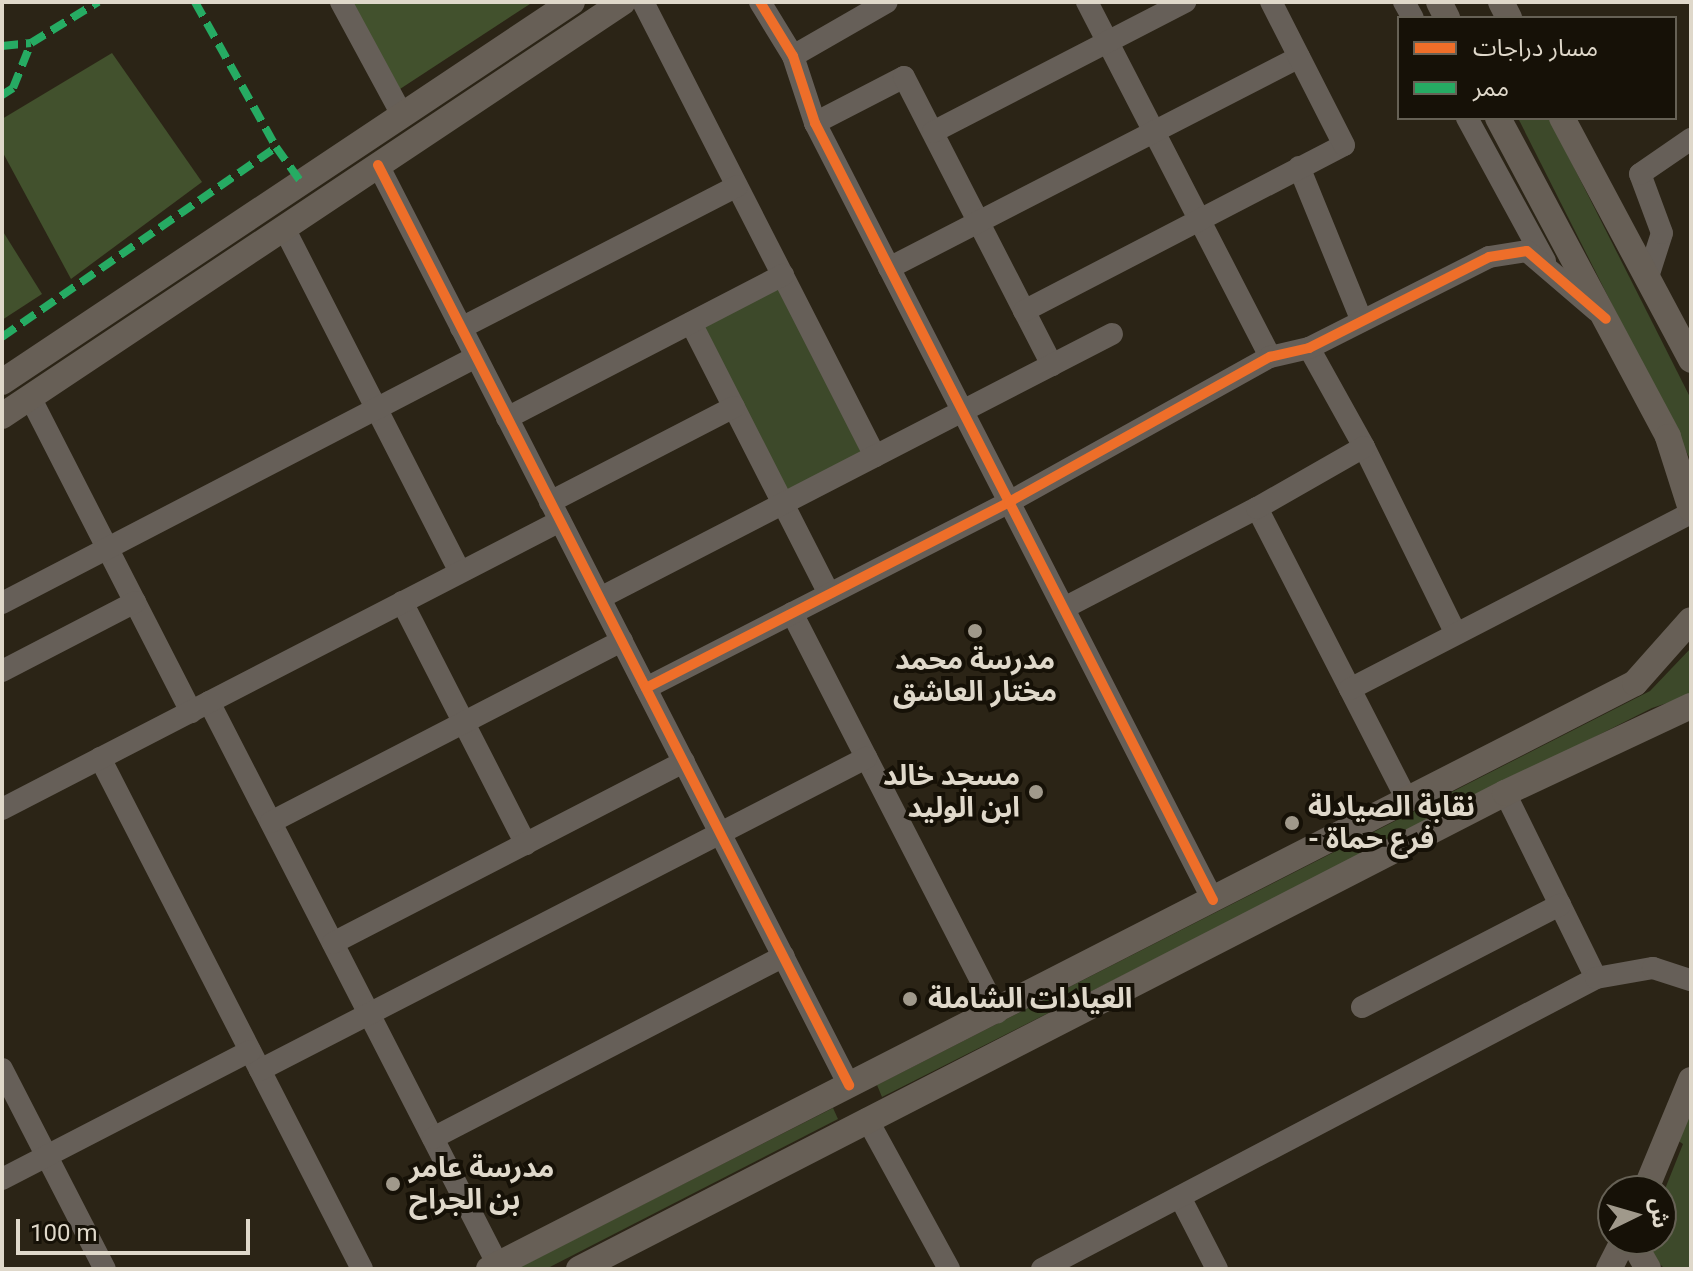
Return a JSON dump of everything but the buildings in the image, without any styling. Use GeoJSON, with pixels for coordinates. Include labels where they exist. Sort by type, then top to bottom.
{"type":"FeatureCollection","features":[{"type":"Feature","properties":{"kind":"main road"},"geometry":{"type":"LineString","coordinates":[[2,382],[572,2]]}},
{"type":"Feature","properties":{"kind":"main road"},"geometry":{"type":"LineString","coordinates":[[2,416],[623,2]]}},
{"type":"Feature","properties":{"kind":"main road"},"geometry":{"type":"LineString","coordinates":[[1499,120],[1567,253],[1606,319],[1668,437],[1691,511]]}},
{"type":"Feature","properties":{"kind":"main road"},"geometry":{"type":"LineString","coordinates":[[1563,120],[1691,360]]}},
{"type":"Feature","properties":{"kind":"main road"},"geometry":{"type":"LineString","coordinates":[[494,1267],[1635,683],[1691,620]]}},
{"type":"Feature","properties":{"kind":"main road"},"geometry":{"type":"LineString","coordinates":[[579,1269],[1505,793],[1691,706]]}},
{"type":"Feature","properties":{"kind":"main road"},"geometry":{"type":"LineString","coordinates":[[1652,1175],[1691,1080]]}},
{"type":"Feature","properties":{"kind":"main road"},"geometry":{"type":"LineString","coordinates":[[849,1085],[840,1097],[841,1111],[853,1121],[867,1119]]}},
{"type":"Feature","properties":{"kind":"street"},"geometry":{"type":"LineString","coordinates":[[341,2],[402,115]]}},
{"type":"Feature","properties":{"kind":"street"},"geometry":{"type":"LineString","coordinates":[[643,2],[875,456]]}},
{"type":"Feature","properties":{"kind":"street"},"geometry":{"type":"LineString","coordinates":[[760,2],[793,56],[815,123],[1213,900]]}},
{"type":"Feature","properties":{"kind":"street"},"geometry":{"type":"LineString","coordinates":[[793,56],[887,2]]}},
{"type":"Feature","properties":{"kind":"street"},"geometry":{"type":"LineString","coordinates":[[1087,2],[1270,357]]}},
{"type":"Feature","properties":{"kind":"street"},"geometry":{"type":"LineString","coordinates":[[933,132],[1185,2]]}},
{"type":"Feature","properties":{"kind":"street"},"geometry":{"type":"LineString","coordinates":[[1024,311],[1344,145],[1271,2]]}},
{"type":"Feature","properties":{"kind":"street"},"geometry":{"type":"LineString","coordinates":[[889,268],[1299,57]]}},
{"type":"Feature","properties":{"kind":"street"},"geometry":{"type":"LineString","coordinates":[[815,123],[904,77],[1052,365]]}},
{"type":"Feature","properties":{"kind":"street"},"geometry":{"type":"LineString","coordinates":[[1468,120],[1547,265]]}},
{"type":"Feature","properties":{"kind":"street"},"geometry":{"type":"LineString","coordinates":[[1647,280],[1662,233],[1640,174],[1691,139]]}},
{"type":"Feature","properties":{"kind":"street"},"geometry":{"type":"LineString","coordinates":[[378,165],[849,1085]]}},
{"type":"Feature","properties":{"kind":"street"},"geometry":{"type":"LineString","coordinates":[[1299,167],[1362,321]]}},
{"type":"Feature","properties":{"kind":"street"},"geometry":{"type":"LineString","coordinates":[[461,328],[737,186]]}},
{"type":"Feature","properties":{"kind":"street"},"geometry":{"type":"LineString","coordinates":[[284,228],[460,572]]}},
{"type":"Feature","properties":{"kind":"street"},"geometry":{"type":"LineString","coordinates":[[646,688],[1009,502],[1270,357],[1309,348],[1489,257],[1527,251],[1547,265],[1606,319]]}},
{"type":"Feature","properties":{"kind":"street"},"geometry":{"type":"LineString","coordinates":[[507,418],[783,275]]}},
{"type":"Feature","properties":{"kind":"street"},"geometry":{"type":"LineString","coordinates":[[691,323],[829,594]]}},
{"type":"Feature","properties":{"kind":"street"},"geometry":{"type":"LineString","coordinates":[[600,598],[1112,334]]}},
{"type":"Feature","properties":{"kind":"street"},"geometry":{"type":"LineString","coordinates":[[1309,348],[1364,447],[1456,634]]}},
{"type":"Feature","properties":{"kind":"street"},"geometry":{"type":"LineString","coordinates":[[2,603],[476,357]]}},
{"type":"Feature","properties":{"kind":"street"},"geometry":{"type":"LineString","coordinates":[[30,397],[135,602],[271,822],[433,1138],[494,1267]]}},
{"type":"Feature","properties":{"kind":"street"},"geometry":{"type":"LineString","coordinates":[[2,809],[460,572],[555,511],[734,407]]}},
{"type":"Feature","properties":{"kind":"street"},"geometry":{"type":"LineString","coordinates":[[1064,608],[1257,508],[1364,447]]}},
{"type":"Feature","properties":{"kind":"street"},"geometry":{"type":"LineString","coordinates":[[1257,508],[1407,800]]}},
{"type":"Feature","properties":{"kind":"street"},"geometry":{"type":"LineString","coordinates":[[1350,689],[1691,511]]}},
{"type":"Feature","properties":{"kind":"street"},"geometry":{"type":"LineString","coordinates":[[2,671],[135,602]]}},
{"type":"Feature","properties":{"kind":"street"},"geometry":{"type":"LineString","coordinates":[[402,602],[526,844]]}},
{"type":"Feature","properties":{"kind":"street"},"geometry":{"type":"LineString","coordinates":[[792,613],[997,1012]]}},
{"type":"Feature","properties":{"kind":"street"},"geometry":{"type":"LineString","coordinates":[[271,822],[622,641]]}},
{"type":"Feature","properties":{"kind":"street"},"geometry":{"type":"LineString","coordinates":[[100,758],[362,1269]]}},
{"type":"Feature","properties":{"kind":"street"},"geometry":{"type":"LineString","coordinates":[[2,1179],[255,1061],[370,1015],[866,758]]}},
{"type":"Feature","properties":{"kind":"street"},"geometry":{"type":"LineString","coordinates":[[333,943],[684,762]]}},
{"type":"Feature","properties":{"kind":"street"},"geometry":{"type":"LineString","coordinates":[[1505,793],[1596,978]]}},
{"type":"Feature","properties":{"kind":"street"},"geometry":{"type":"LineString","coordinates":[[1362,1007],[1560,905]]}},
{"type":"Feature","properties":{"kind":"street"},"geometry":{"type":"LineString","coordinates":[[433,1138],[784,956]]}},
{"type":"Feature","properties":{"kind":"street"},"geometry":{"type":"LineString","coordinates":[[1042,1269],[1596,978],[1653,968],[1691,980]]}},
{"type":"Feature","properties":{"kind":"street"},"geometry":{"type":"LineString","coordinates":[[2,1069],[105,1269]]}},
{"type":"Feature","properties":{"kind":"street"},"geometry":{"type":"LineString","coordinates":[[867,1119],[949,1269]]}},
{"type":"Feature","properties":{"kind":"street"},"geometry":{"type":"LineString","coordinates":[[1180,1197],[1217,1269]]}},
{"type":"Feature","properties":{"kind":"green space"},"geometry":{"type":"Polygon","coordinates":[[[352,2],[533,2],[400,89],[352,2]]]}},
{"type":"Feature","properties":{"kind":"green space"},"geometry":{"type":"Polygon","coordinates":[[[112,53],[202,182],[71,279],[2,151],[2,119],[112,53]]]}},
{"type":"Feature","properties":{"kind":"green space"},"geometry":{"type":"Polygon","coordinates":[[[1519,120],[1550,120],[1691,399],[1691,461],[1519,120]]]}},
{"type":"Feature","properties":{"kind":"green space"},"geometry":{"type":"Polygon","coordinates":[[[2,230],[42,294],[2,320],[2,230]]]}},
{"type":"Feature","properties":{"kind":"green space"},"geometry":{"type":"Polygon","coordinates":[[[783,275],[875,456],[782,503],[690,322],[783,275]]]}},
{"type":"Feature","properties":{"kind":"green space"},"geometry":{"type":"Polygon","coordinates":[[[1691,648],[1691,695],[1652,708],[882,1097],[877,1085],[1650,691],[1691,648]]]}},
{"type":"Feature","properties":{"kind":"green space"},"geometry":{"type":"Polygon","coordinates":[[[1691,1097],[1691,1266],[1686,1269],[1663,1267],[1651,1255],[1677,1255],[1677,1175],[1671,1175],[1683,1144],[1674,1138],[1691,1097]]]}},
{"type":"Feature","properties":{"kind":"green space"},"geometry":{"type":"Polygon","coordinates":[[[833,1108],[838,1119],[546,1269],[516,1269],[833,1108]]]}},
{"type":"Feature","properties":{"kind":"marked path"},"geometry":{"type":"LineString","coordinates":[[2,46],[31,43],[98,2]]}},
{"type":"Feature","properties":{"kind":"marked path"},"geometry":{"type":"LineString","coordinates":[[195,2],[276,147]]}},
{"type":"Feature","properties":{"kind":"marked path"},"geometry":{"type":"LineString","coordinates":[[2,95],[13,88],[31,43]]}},
{"type":"Feature","properties":{"kind":"marked path"},"geometry":{"type":"LineString","coordinates":[[2,337],[276,147],[301,182]]}},
{"type":"Feature","properties":{"kind":"cycle path"},"geometry":{"type":"LineString","coordinates":[[760,2],[793,56],[815,123],[1213,900]]}},
{"type":"Feature","properties":{"kind":"cycle path"},"geometry":{"type":"LineString","coordinates":[[378,165],[849,1085]]}},
{"type":"Feature","properties":{"kind":"cycle path"},"geometry":{"type":"LineString","coordinates":[[646,688],[1009,502],[1270,357],[1309,348],[1489,257],[1527,251],[1606,319]]}},
{"type":"Feature","properties":{"kind":"place","name":"مدرسة محمد مختار العاشق"},"geometry":{"type":"Point","coordinates":[975,631]}},
{"type":"Feature","properties":{"kind":"place","name":"مسجد خالد ابن الوليد"},"geometry":{"type":"Point","coordinates":[1036,792]}},
{"type":"Feature","properties":{"kind":"place","name":"نقابة الصيادلة - فرع حماة"},"geometry":{"type":"Point","coordinates":[1292,823]}},
{"type":"Feature","properties":{"kind":"place","name":"العيادات الشاملة"},"geometry":{"type":"Point","coordinates":[910,999]}},
{"type":"Feature","properties":{"kind":"place","name":"مدرسة عامر بن الجراح"},"geometry":{"type":"Point","coordinates":[393,1184]}}]}
